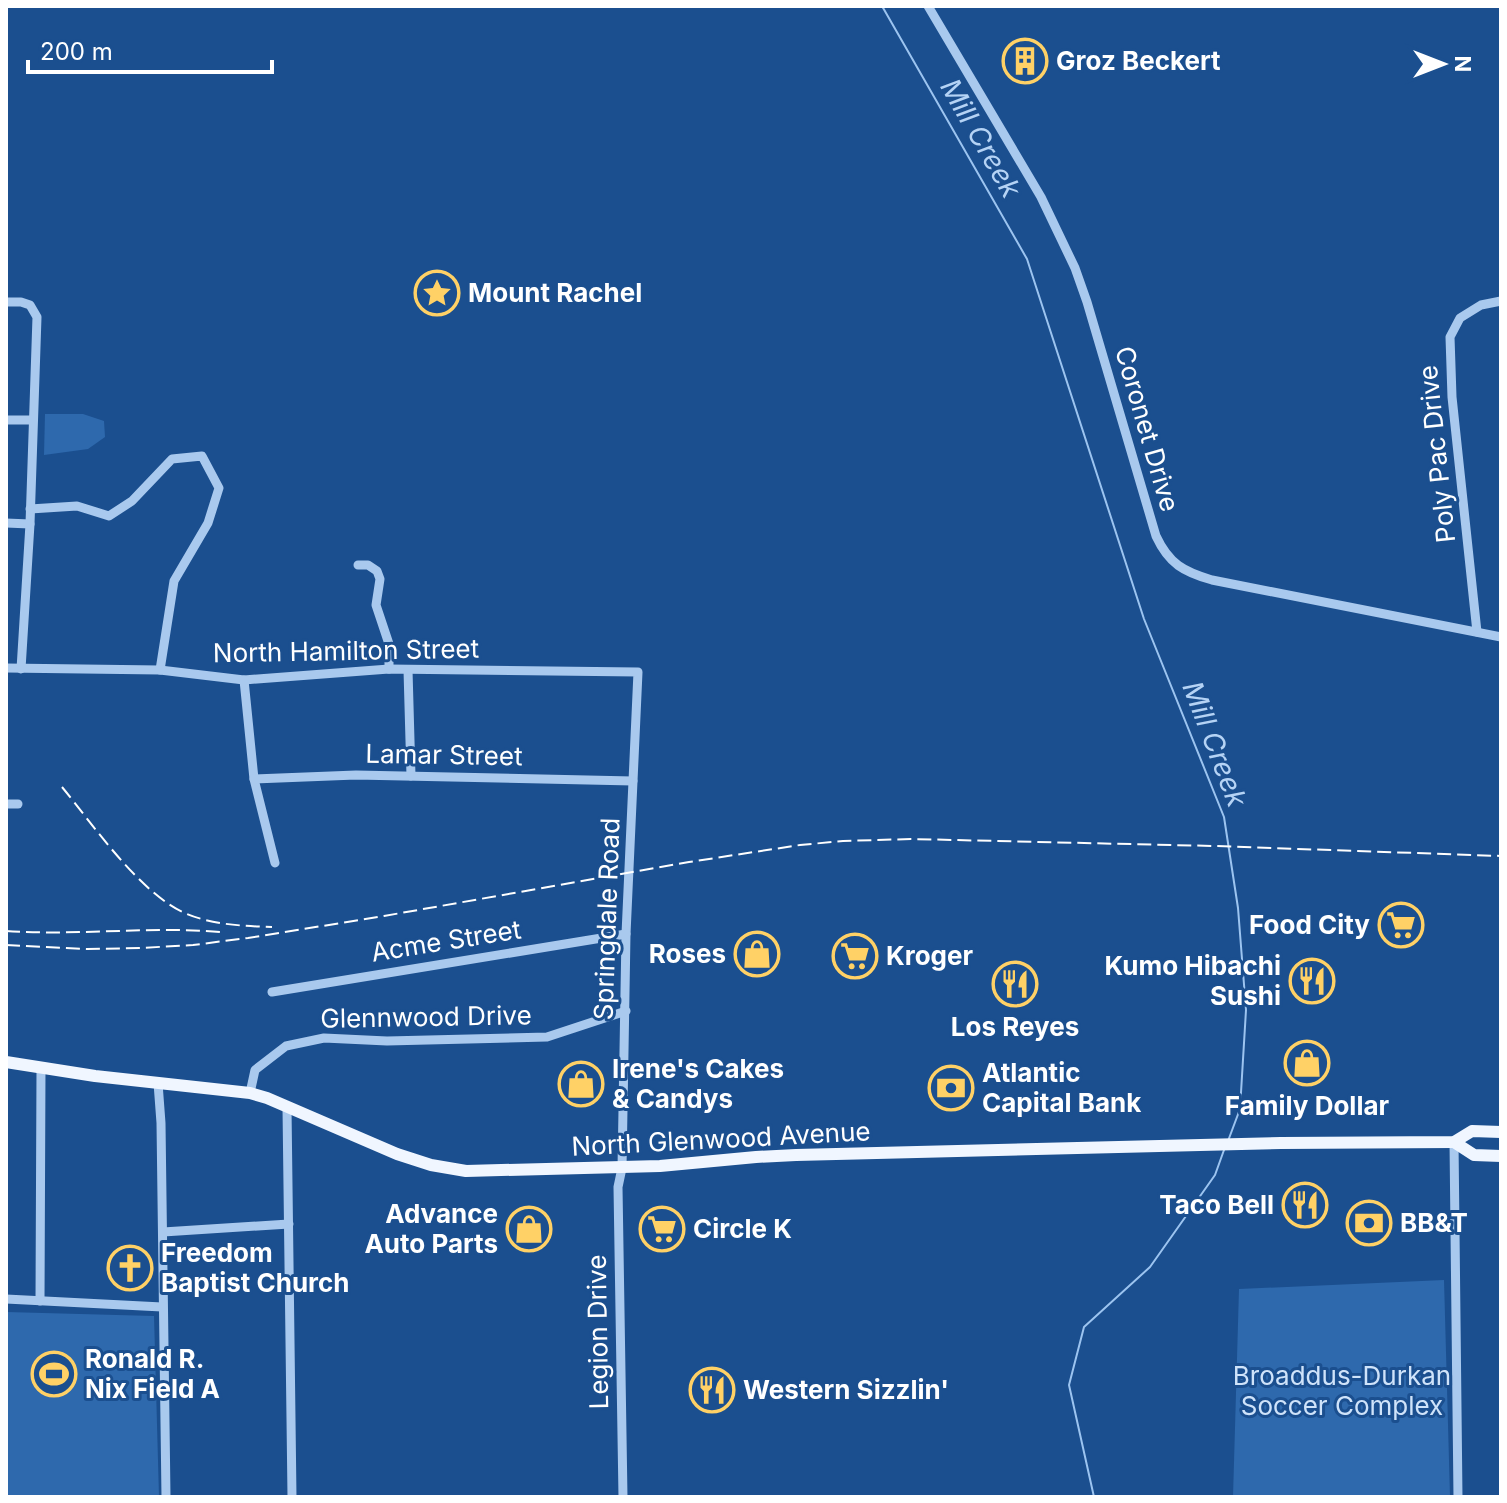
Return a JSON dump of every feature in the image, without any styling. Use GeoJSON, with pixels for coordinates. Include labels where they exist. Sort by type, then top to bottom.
{"type":"FeatureCollection","features":[{"type":"Feature","properties":{"kind":"main road","name":"North Glenwood Avenue"},"geometry":{"type":"LineString","coordinates":[[6,1062],[41,1069],[250,1093],[397,1154],[431,1165],[466,1171],[622,1168],[756,1157],[1281,1143],[1454,1142],[1472,1131],[1501,1132]]}},
{"type":"Feature","properties":{"kind":"main road","name":"North Glenwood Avenue"},"geometry":{"type":"LineString","coordinates":[[1454,1142],[1474,1155],[1501,1156]]}},
{"type":"Feature","properties":{"kind":"street","name":"Coronet Drive"},"geometry":{"type":"LineString","coordinates":[[928,6],[1041,197],[1071,258],[1162,550],[1172,561],[1193,574],[1212,580],[1501,637]]}},
{"type":"Feature","properties":{"kind":"street","name":"Poly Pac Drive"},"geometry":{"type":"LineString","coordinates":[[1477,632],[1452,397],[1450,337],[1460,318],[1481,305],[1501,301]]}},
{"type":"Feature","properties":{"kind":"street"},"geometry":{"type":"LineString","coordinates":[[6,302],[30,305],[37,317],[30,524],[21,669]]}},
{"type":"Feature","properties":{"kind":"street"},"geometry":{"type":"LineString","coordinates":[[6,420],[33,420]]}},
{"type":"Feature","properties":{"kind":"street"},"geometry":{"type":"LineString","coordinates":[[30,509],[77,506],[109,516],[132,501],[172,459],[202,456],[219,488],[208,523],[174,581],[160,670]]}},
{"type":"Feature","properties":{"kind":"street"},"geometry":{"type":"LineString","coordinates":[[6,523],[30,524]]}},
{"type":"Feature","properties":{"kind":"street"},"geometry":{"type":"LineString","coordinates":[[358,565],[368,565],[377,571],[380,579],[376,605],[389,644],[389,669]]}},
{"type":"Feature","properties":{"kind":"street","name":"North Hamilton Street"},"geometry":{"type":"LineString","coordinates":[[6,668],[160,670],[244,680],[389,669],[638,672]]}},
{"type":"Feature","properties":{"kind":"street"},"geometry":{"type":"LineString","coordinates":[[408,670],[411,776]]}},
{"type":"Feature","properties":{"kind":"street","name":"Springdale Road"},"geometry":{"type":"LineString","coordinates":[[622,1168],[626,934],[638,672]]}},
{"type":"Feature","properties":{"kind":"street"},"geometry":{"type":"LineString","coordinates":[[244,680],[254,779],[275,863]]}},
{"type":"Feature","properties":{"kind":"street","name":"Lamar Street"},"geometry":{"type":"LineString","coordinates":[[254,779],[356,775],[633,781]]}},
{"type":"Feature","properties":{"kind":"street"},"geometry":{"type":"LineString","coordinates":[[6,804],[18,804]]}},
{"type":"Feature","properties":{"kind":"street","name":"Acme Street"},"geometry":{"type":"LineString","coordinates":[[272,992],[626,934]]}},
{"type":"Feature","properties":{"kind":"street","name":"Glennwood Drive"},"geometry":{"type":"LineString","coordinates":[[250,1093],[255,1070],[286,1046],[324,1038],[387,1041],[547,1037],[626,1011]]}},
{"type":"Feature","properties":{"kind":"street"},"geometry":{"type":"LineString","coordinates":[[40,1301],[41,1069]]}},
{"type":"Feature","properties":{"kind":"street"},"geometry":{"type":"LineString","coordinates":[[158,1083],[166,1497]]}},
{"type":"Feature","properties":{"kind":"street"},"geometry":{"type":"LineString","coordinates":[[287,1108],[292,1497]]}},
{"type":"Feature","properties":{"kind":"street"},"geometry":{"type":"LineString","coordinates":[[1454,1142],[1458,1497]]}},
{"type":"Feature","properties":{"kind":"street","name":"Legion Drive"},"geometry":{"type":"LineString","coordinates":[[622,1168],[618,1196],[623,1497]]}},
{"type":"Feature","properties":{"kind":"street"},"geometry":{"type":"LineString","coordinates":[[163,1232],[289,1224]]}},
{"type":"Feature","properties":{"kind":"street"},"geometry":{"type":"LineString","coordinates":[[6,1299],[162,1307]]}},
{"type":"Feature","properties":{"kind":"green space"},"geometry":{"type":"Polygon","coordinates":[[[45,414],[83,414],[104,421],[105,437],[88,449],[44,455],[45,414]]]}},
{"type":"Feature","properties":{"kind":"green space","name":"Broaddus-Durkan Soccer Complex"},"geometry":{"type":"Polygon","coordinates":[[[1444,1280],[1450,1497],[1233,1497],[1239,1289],[1444,1280]]]}},
{"type":"Feature","properties":{"kind":"green space"},"geometry":{"type":"Polygon","coordinates":[[[6,1312],[154,1316],[159,1497],[6,1497],[6,1312]]]}},
{"type":"Feature","properties":{"kind":"waterway","name":"Mill Creek"},"geometry":{"type":"LineString","coordinates":[[882,6],[1027,259],[1144,619],[1224,817],[1238,908],[1246,1010],[1240,1109],[1228,1141]]}},
{"type":"Feature","properties":{"kind":"waterway","name":"Mill Creek"},"geometry":{"type":"LineString","coordinates":[[1094,1497],[1069,1385],[1084,1327],[1150,1267],[1215,1175],[1224,1150]]}},
{"type":"Feature","properties":{"kind":"railway"},"geometry":{"type":"LineString","coordinates":[[62,787],[119,858],[170,905],[208,921],[272,927]]}},
{"type":"Feature","properties":{"kind":"railway"},"geometry":{"type":"LineString","coordinates":[[6,945],[87,949],[193,945],[384,916],[689,862],[843,841],[911,839],[1501,856]]}},
{"type":"Feature","properties":{"kind":"railway"},"geometry":{"type":"LineString","coordinates":[[6,931],[220,932]]}},
{"type":"Feature","properties":{"kind":"place","name":"Groz Beckert"},"geometry":{"type":"Point","coordinates":[1025,61]}},
{"type":"Feature","properties":{"kind":"place","name":"Mount Rachel"},"geometry":{"type":"Point","coordinates":[437,293]}},
{"type":"Feature","properties":{"kind":"place","name":"Food City"},"geometry":{"type":"Point","coordinates":[1401,925]}},
{"type":"Feature","properties":{"kind":"place","name":"Roses"},"geometry":{"type":"Point","coordinates":[757,954]}},
{"type":"Feature","properties":{"kind":"place","name":"Kroger"},"geometry":{"type":"Point","coordinates":[855,956]}},
{"type":"Feature","properties":{"kind":"place","name":"Kumo Hibachi Sushi"},"geometry":{"type":"Point","coordinates":[1312,981]}},
{"type":"Feature","properties":{"kind":"place","name":"Los Reyes"},"geometry":{"type":"Point","coordinates":[1015,984]}},
{"type":"Feature","properties":{"kind":"place","name":"Family Dollar"},"geometry":{"type":"Point","coordinates":[1307,1063]}},
{"type":"Feature","properties":{"kind":"place","name":"Irene's Cakes & Candys"},"geometry":{"type":"Point","coordinates":[581,1084]}},
{"type":"Feature","properties":{"kind":"place","name":"Atlantic Capital Bank"},"geometry":{"type":"Point","coordinates":[951,1088]}},
{"type":"Feature","properties":{"kind":"place","name":"Taco Bell"},"geometry":{"type":"Point","coordinates":[1305,1205]}},
{"type":"Feature","properties":{"kind":"place","name":"BB&T"},"geometry":{"type":"Point","coordinates":[1369,1223]}},
{"type":"Feature","properties":{"kind":"place","name":"Advance Auto Parts"},"geometry":{"type":"Point","coordinates":[529,1229]}},
{"type":"Feature","properties":{"kind":"place","name":"Circle K"},"geometry":{"type":"Point","coordinates":[662,1229]}},
{"type":"Feature","properties":{"kind":"place","name":"Freedom Baptist Church"},"geometry":{"type":"Point","coordinates":[130,1268]}},
{"type":"Feature","properties":{"kind":"place","name":"Ronald R. Nix Field A"},"geometry":{"type":"Point","coordinates":[54,1374]}},
{"type":"Feature","properties":{"kind":"place","name":"Western Sizzlin'"},"geometry":{"type":"Point","coordinates":[712,1390]}}]}
